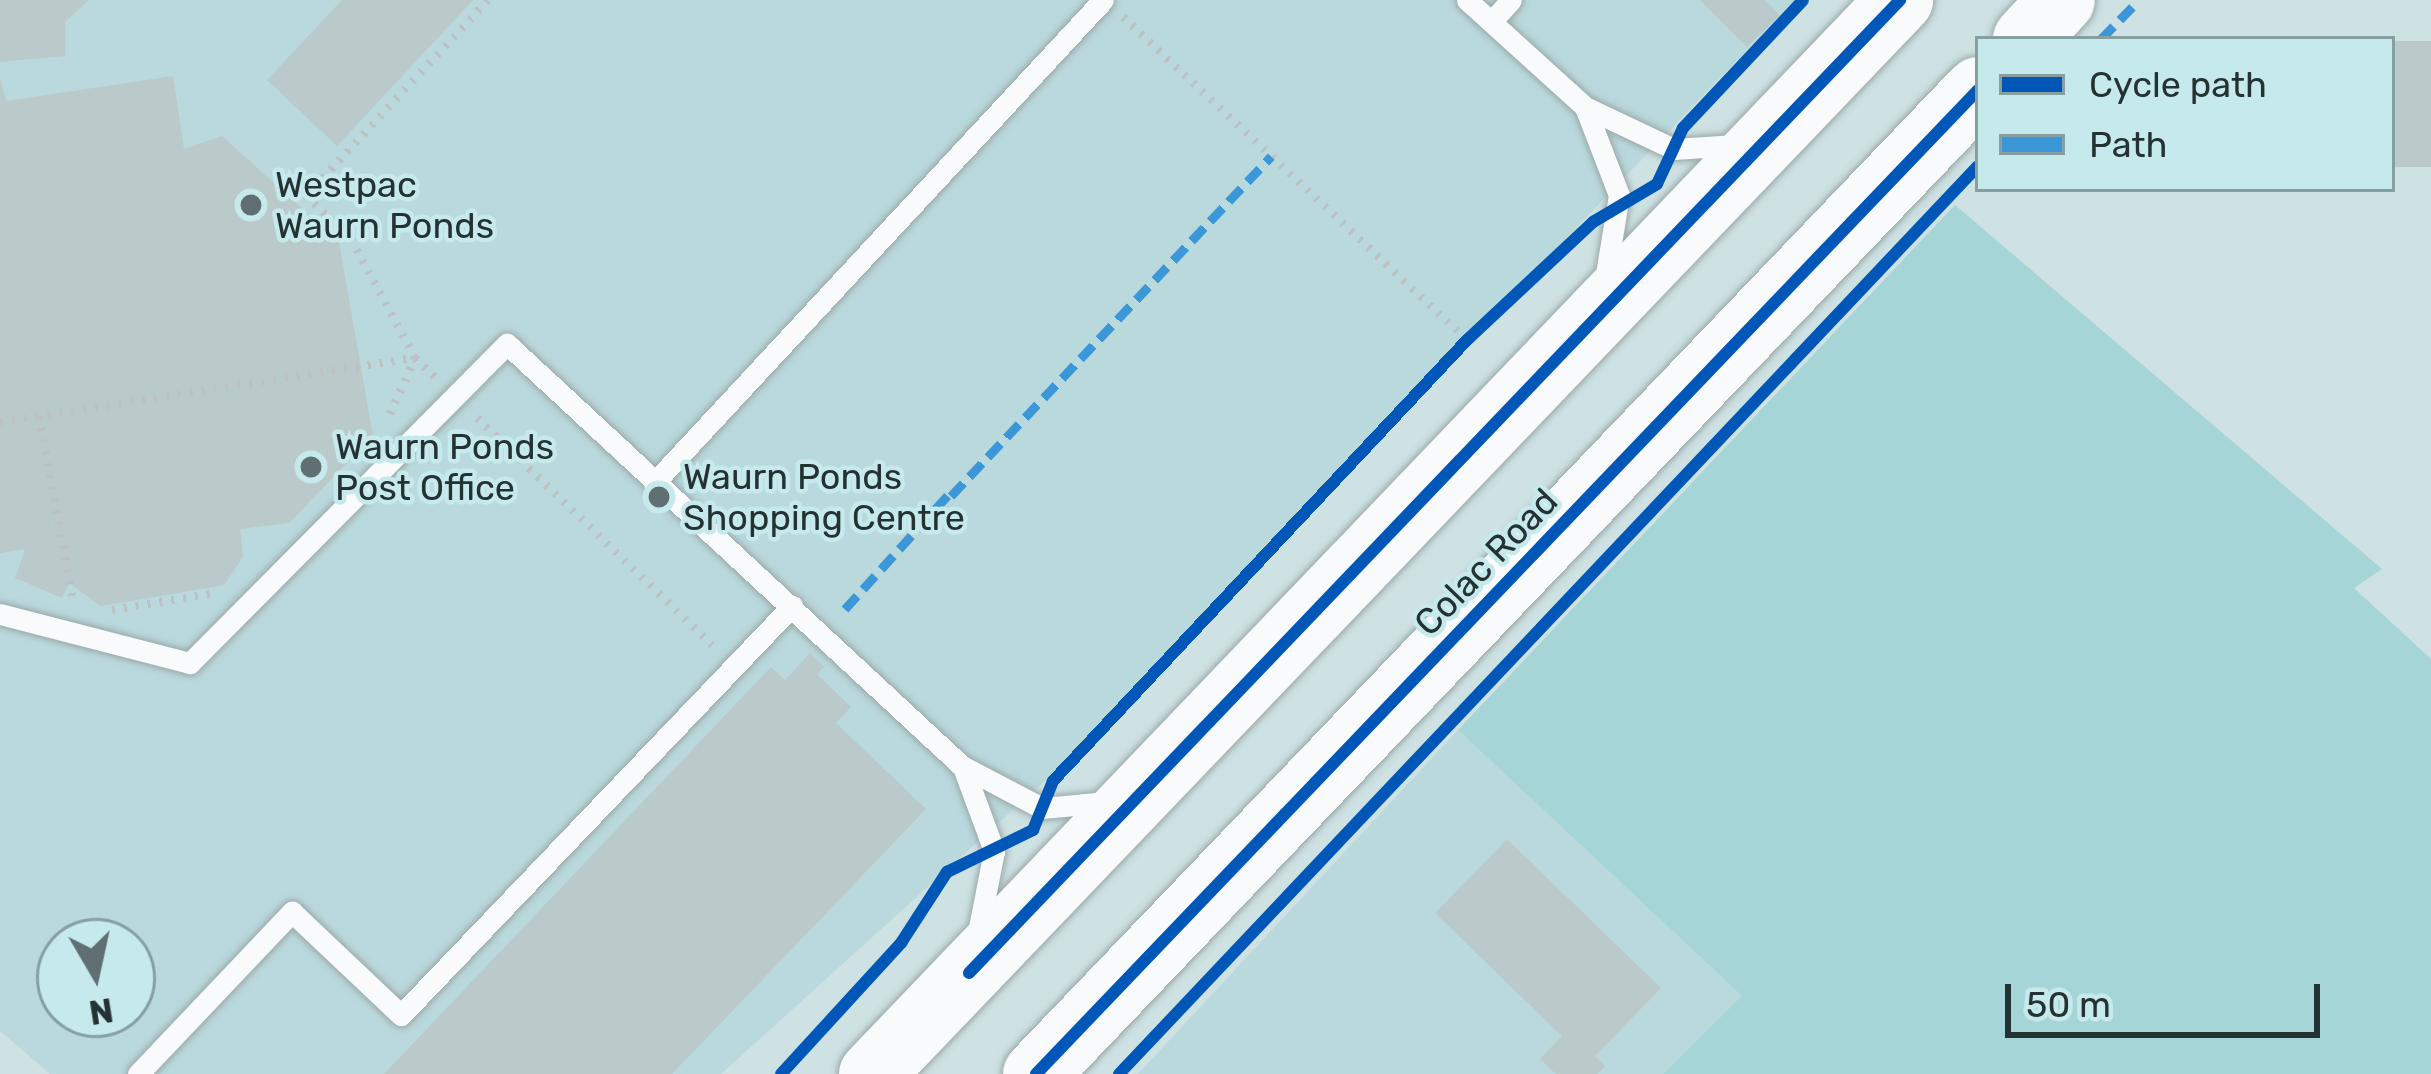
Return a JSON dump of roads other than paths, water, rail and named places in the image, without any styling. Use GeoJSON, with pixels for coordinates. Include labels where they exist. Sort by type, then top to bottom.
{"type":"FeatureCollection","features":[{"type":"Feature","properties":{"kind":"highway"},"geometry":{"type":"LineString","coordinates":[[872,1074],[1900,0]]}},
{"type":"Feature","properties":{"kind":"highway"},"geometry":{"type":"LineString","coordinates":[[2029,36],[2062,0]]}},
{"type":"Feature","properties":{"kind":"highway","name":"Colac Road"},"geometry":{"type":"LineString","coordinates":[[1036,1074],[1975,92]]}},
{"type":"Feature","properties":{"kind":"lane"},"geometry":{"type":"LineString","coordinates":[[654,483],[1104,0]]}},
{"type":"Feature","properties":{"kind":"lane"},"geometry":{"type":"LineString","coordinates":[[1467,0],[1585,106],[1674,149],[1766,139]]}},
{"type":"Feature","properties":{"kind":"lane"},"geometry":{"type":"LineString","coordinates":[[1492,21],[1511,0]]}},
{"type":"Feature","properties":{"kind":"lane"},"geometry":{"type":"LineString","coordinates":[[1585,106],[1620,207],[1594,322]]}},
{"type":"Feature","properties":{"kind":"lane"},"geometry":{"type":"LineString","coordinates":[[0,614],[190,663],[507,344],[962,766],[1051,810],[1137,796]]}},
{"type":"Feature","properties":{"kind":"lane"},"geometry":{"type":"LineString","coordinates":[[125,1074],[143,1067],[292,912],[401,1015],[792,606]]}},
{"type":"Feature","properties":{"kind":"lane"},"geometry":{"type":"LineString","coordinates":[[962,766],[994,850],[969,973]]}},
{"type":"Feature","properties":{"kind":"place","name":"Westpac Waurn Ponds"},"geometry":{"type":"Point","coordinates":[251,205]}},
{"type":"Feature","properties":{"kind":"place","name":"Waurn Ponds Post Office"},"geometry":{"type":"Point","coordinates":[311,467]}},
{"type":"Feature","properties":{"kind":"place","name":"Waurn Ponds Shopping Centre"},"geometry":{"type":"Point","coordinates":[659,497]}}]}
